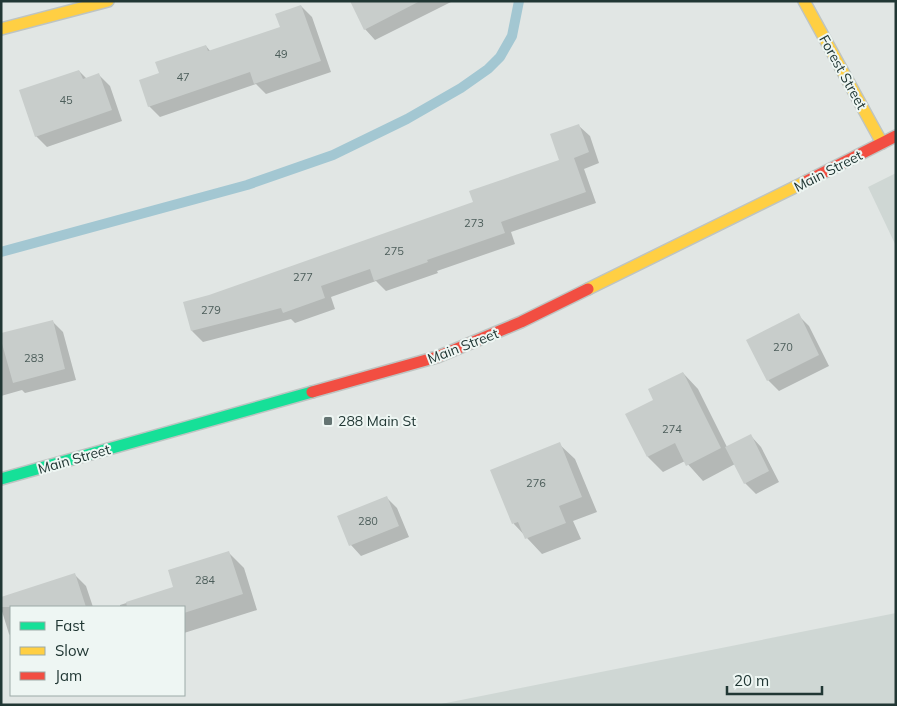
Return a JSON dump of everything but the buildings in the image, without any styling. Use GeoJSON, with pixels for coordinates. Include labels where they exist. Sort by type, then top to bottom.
{"type":"FeatureCollection","features":[{"type":"Feature","properties":{"kind":"main road"},"geometry":{"type":"LineString","coordinates":[[1,29],[108,1]]}},
{"type":"Feature","properties":{"kind":"main road","name":"Forest Street"},"geometry":{"type":"LineString","coordinates":[[804,1],[882,144]]}},
{"type":"Feature","properties":{"kind":"main road","name":"Main Street"},"geometry":{"type":"LineString","coordinates":[[1,479],[437,357],[537,315],[761,205],[896,136]]}},
{"type":"Feature","properties":{"kind":"shaded area"},"geometry":{"type":"Polygon","coordinates":[[[896,173],[896,246],[868,187],[896,173]]]}},
{"type":"Feature","properties":{"kind":"shaded area"},"geometry":{"type":"Polygon","coordinates":[[[896,613],[896,705],[436,705],[896,613]]]}},
{"type":"Feature","properties":{"kind":"waterway"},"geometry":{"type":"LineString","coordinates":[[1,252],[247,185],[333,155],[407,119],[461,88],[488,69],[500,57],[512,36],[519,1]]}},
{"type":"Feature","properties":{"kind":"traffic: fast"},"geometry":{"type":"LineString","coordinates":[[1,479],[312,392]]}},
{"type":"Feature","properties":{"kind":"traffic: slow"},"geometry":{"type":"LineString","coordinates":[[1,29],[108,1]]}},
{"type":"Feature","properties":{"kind":"traffic: slow"},"geometry":{"type":"LineString","coordinates":[[804,1],[882,143]]}},
{"type":"Feature","properties":{"kind":"traffic: slow"},"geometry":{"type":"LineString","coordinates":[[588,289],[807,181]]}},
{"type":"Feature","properties":{"kind":"traffic: jam"},"geometry":{"type":"LineString","coordinates":[[807,181],[896,136]]}},
{"type":"Feature","properties":{"kind":"traffic: jam"},"geometry":{"type":"LineString","coordinates":[[312,392],[437,357],[521,322],[588,289]]}},
{"type":"Feature","properties":{"kind":"place","name":"288 Main St"},"geometry":{"type":"Point","coordinates":[328,421]}}]}
